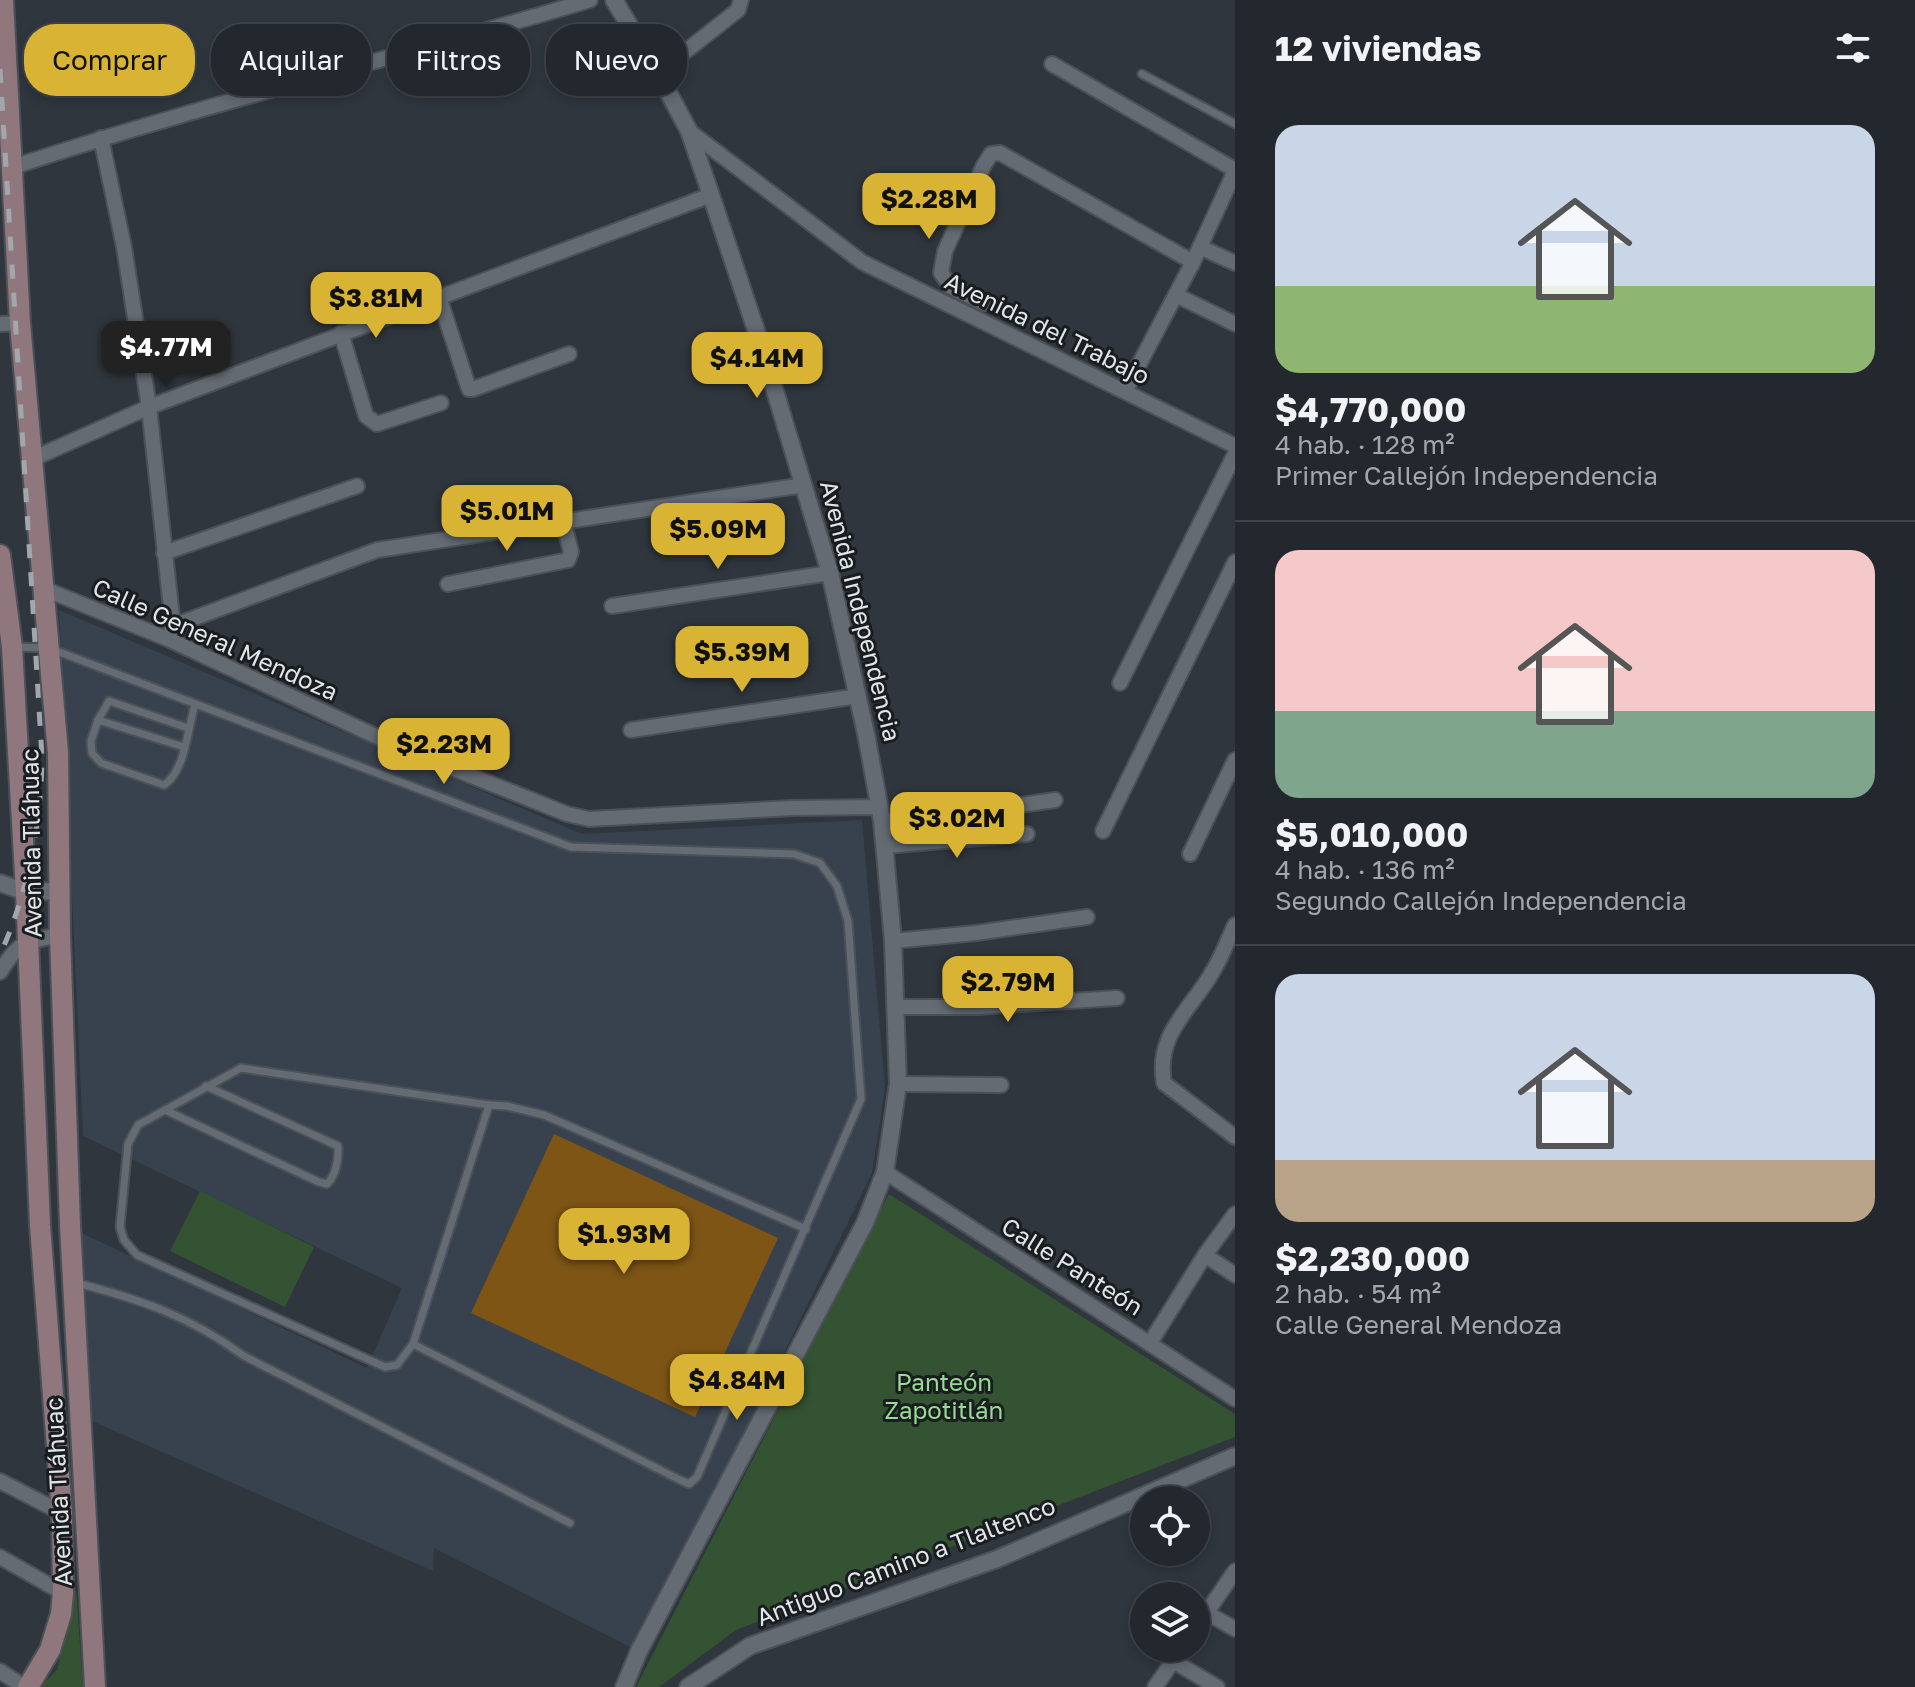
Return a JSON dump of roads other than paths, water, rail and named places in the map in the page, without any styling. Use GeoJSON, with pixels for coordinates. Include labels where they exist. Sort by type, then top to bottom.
{"type":"FeatureCollection","features":[{"type":"Feature","properties":{"kind":"main road","name":"Avenida Tláhuac"},"geometry":{"type":"LineString","coordinates":[[3,0],[13,167],[10,324],[30,460],[58,753],[60,935],[70,1225],[95,1687]]}},
{"type":"Feature","properties":{"kind":"main road","name":"Avenida Tláhuac"},"geometry":{"type":"LineString","coordinates":[[0,555],[12,647],[40,1225],[62,1513],[61,1614],[50,1650],[26,1687]]}},
{"type":"Feature","properties":{"kind":"main road"},"geometry":{"type":"LineString","coordinates":[[40,1225],[70,1225]]}},
{"type":"Feature","properties":{"kind":"street"},"geometry":{"type":"LineString","coordinates":[[13,167],[101,138],[466,38],[590,0]]}},
{"type":"Feature","properties":{"kind":"street","name":"Avenida Independencia"},"geometry":{"type":"LineString","coordinates":[[614,0],[628,24]]}},
{"type":"Feature","properties":{"kind":"street"},"geometry":{"type":"LineString","coordinates":[[687,50],[738,10],[741,0]]}},
{"type":"Feature","properties":{"kind":"street"},"geometry":{"type":"LineString","coordinates":[[1052,64],[1235,170],[1230,196],[1125,391]]}},
{"type":"Feature","properties":{"kind":"street","name":"Avenida Independencia"},"geometry":{"type":"LineString","coordinates":[[624,1687],[639,1651],[865,1223],[885,1172],[898,1084],[893,941],[881,814],[830,573],[711,195],[689,131],[670,96]]}},
{"type":"Feature","properties":{"kind":"street","name":"Avenida del Trabajo"},"geometry":{"type":"LineString","coordinates":[[689,131],[862,262],[1235,446]]}},
{"type":"Feature","properties":{"kind":"street"},"geometry":{"type":"LineString","coordinates":[[101,138],[124,247],[149,407],[170,632],[377,550],[804,485]]}},
{"type":"Feature","properties":{"kind":"street"},"geometry":{"type":"LineString","coordinates":[[984,303],[951,287],[941,273],[945,251],[991,154],[1000,153],[1193,262]]}},
{"type":"Feature","properties":{"kind":"street"},"geometry":{"type":"LineString","coordinates":[[30,460],[149,407],[711,195]]}},
{"type":"Feature","properties":{"kind":"street"},"geometry":{"type":"LineString","coordinates":[[1200,247],[1235,263]]}},
{"type":"Feature","properties":{"kind":"street"},"geometry":{"type":"LineString","coordinates":[[1176,295],[1235,324]]}},
{"type":"Feature","properties":{"kind":"street"},"geometry":{"type":"LineString","coordinates":[[439,297],[469,389],[569,354]]}},
{"type":"Feature","properties":{"kind":"street"},"geometry":{"type":"LineString","coordinates":[[341,333],[366,416],[371,421],[377,424],[441,403]]}},
{"type":"Feature","properties":{"kind":"street"},"geometry":{"type":"LineString","coordinates":[[1120,683],[1235,454]]}},
{"type":"Feature","properties":{"kind":"street"},"geometry":{"type":"LineString","coordinates":[[164,553],[357,486]]}},
{"type":"Feature","properties":{"kind":"street"},"geometry":{"type":"LineString","coordinates":[[448,584],[568,560],[571,552],[563,520]]}},
{"type":"Feature","properties":{"kind":"street"},"geometry":{"type":"LineString","coordinates":[[1103,831],[1235,562]]}},
{"type":"Feature","properties":{"kind":"street"},"geometry":{"type":"LineString","coordinates":[[612,606],[830,573]]}},
{"type":"Feature","properties":{"kind":"street","name":"Calle General Mendoza"},"geometry":{"type":"LineString","coordinates":[[42,588],[170,632],[401,748],[567,814],[589,819],[792,808],[953,815],[1055,800]]}},
{"type":"Feature","properties":{"kind":"street"},"geometry":{"type":"LineString","coordinates":[[631,730],[858,696]]}},
{"type":"Feature","properties":{"kind":"street"},"geometry":{"type":"LineString","coordinates":[[1190,854],[1235,760]]}},
{"type":"Feature","properties":{"kind":"street"},"geometry":{"type":"LineString","coordinates":[[885,846],[1027,834]]}},
{"type":"Feature","properties":{"kind":"street"},"geometry":{"type":"LineString","coordinates":[[0,883],[26,892],[60,891]]}},
{"type":"Feature","properties":{"kind":"street"},"geometry":{"type":"LineString","coordinates":[[893,941],[1087,917]]}},
{"type":"Feature","properties":{"kind":"street"},"geometry":{"type":"LineString","coordinates":[[1234,1132],[1164,1083],[1162,1069],[1171,1033],[1185,1008],[1213,972],[1235,925]]}},
{"type":"Feature","properties":{"kind":"street"},"geometry":{"type":"LineString","coordinates":[[0,972],[14,950],[28,942],[60,935]]}},
{"type":"Feature","properties":{"kind":"street"},"geometry":{"type":"LineString","coordinates":[[897,1007],[977,1007],[1117,998]]}},
{"type":"Feature","properties":{"kind":"street"},"geometry":{"type":"LineString","coordinates":[[898,1084],[1001,1085]]}},
{"type":"Feature","properties":{"kind":"street","name":"Calle Panteón"},"geometry":{"type":"LineString","coordinates":[[885,1172],[1235,1399]]}},
{"type":"Feature","properties":{"kind":"street"},"geometry":{"type":"LineString","coordinates":[[1150,1343],[1205,1255],[1235,1214]]}},
{"type":"Feature","properties":{"kind":"street"},"geometry":{"type":"LineString","coordinates":[[1205,1255],[1235,1275]]}},
{"type":"Feature","properties":{"kind":"street","name":"Antiguo Camino a Tlaltenco"},"geometry":{"type":"LineString","coordinates":[[688,1687],[750,1646],[997,1559],[1235,1456]]}},
{"type":"Feature","properties":{"kind":"street"},"geometry":{"type":"LineString","coordinates":[[0,1481],[62,1513]]}},
{"type":"Feature","properties":{"kind":"street"},"geometry":{"type":"LineString","coordinates":[[0,1557],[63,1593]]}},
{"type":"Feature","properties":{"kind":"street"},"geometry":{"type":"LineString","coordinates":[[1210,1608],[1235,1571]]}},
{"type":"Feature","properties":{"kind":"street"},"geometry":{"type":"LineString","coordinates":[[1210,1615],[1235,1629]]}},
{"type":"Feature","properties":{"kind":"street"},"geometry":{"type":"LineString","coordinates":[[1155,1687],[1172,1662]]}},
{"type":"Feature","properties":{"kind":"street"},"geometry":{"type":"LineString","coordinates":[[1175,1662],[1217,1687]]}},
{"type":"Feature","properties":{"kind":"street"},"geometry":{"type":"LineString","coordinates":[[0,1671],[26,1687]]}},
{"type":"Feature","properties":{"kind":"lane"},"geometry":{"type":"LineString","coordinates":[[1142,74],[1235,124]]}},
{"type":"Feature","properties":{"kind":"lane"},"geometry":{"type":"LineString","coordinates":[[12,647],[49,648],[571,847],[794,854],[820,863],[837,886],[848,921],[861,1099],[697,1477],[689,1484],[413,1344]]}},
{"type":"Feature","properties":{"kind":"lane"},"geometry":{"type":"LineString","coordinates":[[188,728],[109,701],[91,741],[92,753],[101,763],[164,785],[171,780],[184,747],[195,705]]}},
{"type":"Feature","properties":{"kind":"lane"},"geometry":{"type":"LineString","coordinates":[[98,720],[184,747]]}},
{"type":"Feature","properties":{"kind":"lane"},"geometry":{"type":"LineString","coordinates":[[489,1105],[413,1344],[397,1365],[385,1367],[137,1255],[124,1240],[120,1227],[128,1144],[138,1125],[241,1068],[507,1106],[544,1115],[806,1229]]}},
{"type":"Feature","properties":{"kind":"lane"},"geometry":{"type":"LineString","coordinates":[[165,1110],[319,1182],[327,1184],[331,1181],[338,1146],[206,1086]]}},
{"type":"Feature","properties":{"kind":"lane"},"geometry":{"type":"LineString","coordinates":[[75,1283],[132,1298],[182,1317],[211,1332],[244,1356],[570,1523]]}},
{"type":"Feature","properties":{"kind":"railway"},"geometry":{"type":"LineString","coordinates":[[0,69],[42,757],[39,808],[31,858],[18,907],[0,955]]}},
{"type":"Feature","properties":{"kind":"park label","name":"Panteón Zapotitlán"},"geometry":{"type":"Point","coordinates":[944,1397]}}]}
